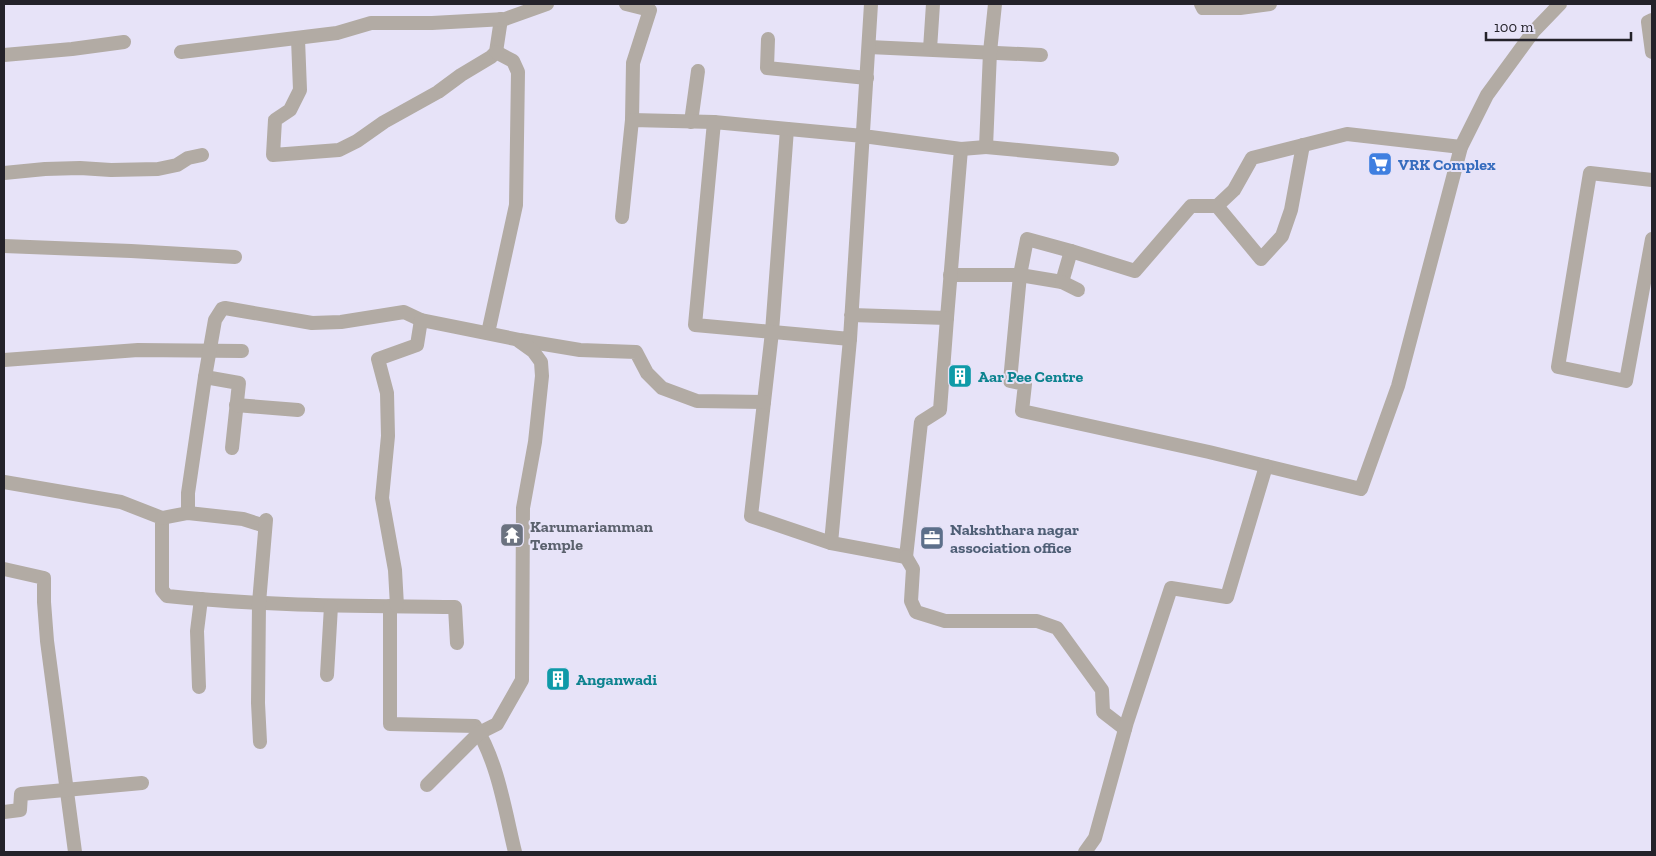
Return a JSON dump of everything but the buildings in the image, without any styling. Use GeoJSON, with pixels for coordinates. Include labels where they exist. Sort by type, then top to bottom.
{"type":"FeatureCollection","features":[{"type":"Feature","properties":{"kind":"street"},"geometry":{"type":"LineString","coordinates":[[181,52],[337,33],[371,23],[432,23],[501,19],[547,4]]}},
{"type":"Feature","properties":{"kind":"street"},"geometry":{"type":"LineString","coordinates":[[622,217],[632,120],[633,63],[650,10],[626,4]]}},
{"type":"Feature","properties":{"kind":"street"},"geometry":{"type":"LineString","coordinates":[[831,543],[850,339],[872,4]]}},
{"type":"Feature","properties":{"kind":"street"},"geometry":{"type":"LineString","coordinates":[[930,49],[933,4]]}},
{"type":"Feature","properties":{"kind":"street"},"geometry":{"type":"LineString","coordinates":[[986,148],[990,52],[995,4]]}},
{"type":"Feature","properties":{"kind":"street"},"geometry":{"type":"LineString","coordinates":[[1201,4],[1203,8],[1216,9],[1270,4]]}},
{"type":"Feature","properties":{"kind":"street"},"geometry":{"type":"LineString","coordinates":[[1461,148],[1347,134],[1252,158],[1234,190],[1217,206],[1191,206],[1135,270],[1027,239],[1020,275],[1010,381],[1025,384],[1022,411],[1190,448],[1361,489],[1398,386],[1461,148],[1486,95],[1532,32],[1560,4]]}},
{"type":"Feature","properties":{"kind":"street"},"geometry":{"type":"LineString","coordinates":[[298,38],[300,90],[290,110],[276,120],[273,155],[339,150],[438,92],[496,52],[501,19]]}},
{"type":"Feature","properties":{"kind":"street"},"geometry":{"type":"LineString","coordinates":[[1652,20],[1648,22],[1652,52]]}},
{"type":"Feature","properties":{"kind":"street"},"geometry":{"type":"LineString","coordinates":[[768,39],[766,68],[867,78]]}},
{"type":"Feature","properties":{"kind":"street"},"geometry":{"type":"LineString","coordinates":[[4,55],[124,42]]}},
{"type":"Feature","properties":{"kind":"street"},"geometry":{"type":"LineString","coordinates":[[869,46],[1041,55]]}},
{"type":"Feature","properties":{"kind":"street"},"geometry":{"type":"LineString","coordinates":[[488,333],[516,205],[518,72],[512,61],[496,52]]}},
{"type":"Feature","properties":{"kind":"street"},"geometry":{"type":"LineString","coordinates":[[691,122],[698,71]]}},
{"type":"Feature","properties":{"kind":"street"},"geometry":{"type":"LineString","coordinates":[[632,120],[714,122],[863,136],[961,149],[986,148],[1112,159]]}},
{"type":"Feature","properties":{"kind":"street"},"geometry":{"type":"LineString","coordinates":[[714,122],[695,325],[850,339]]}},
{"type":"Feature","properties":{"kind":"street"},"geometry":{"type":"LineString","coordinates":[[787,129],[772,332],[751,516],[831,543],[906,557]]}},
{"type":"Feature","properties":{"kind":"street"},"geometry":{"type":"LineString","coordinates":[[1217,206],[1261,260],[1282,236],[1291,210],[1303,145]]}},
{"type":"Feature","properties":{"kind":"street"},"geometry":{"type":"LineString","coordinates":[[961,149],[940,410],[921,422],[906,557],[913,569],[911,601],[916,612],[945,621],[1037,621],[1057,628],[1102,690],[1103,712],[1125,729]]}},
{"type":"Feature","properties":{"kind":"street"},"geometry":{"type":"LineString","coordinates":[[4,173],[80,168],[111,170],[158,169],[177,165],[188,158],[202,155]]}},
{"type":"Feature","properties":{"kind":"street"},"geometry":{"type":"LineString","coordinates":[[1652,180],[1590,173],[1558,367],[1626,381],[1652,239]]}},
{"type":"Feature","properties":{"kind":"street"},"geometry":{"type":"LineString","coordinates":[[4,246],[235,257]]}},
{"type":"Feature","properties":{"kind":"street"},"geometry":{"type":"LineString","coordinates":[[1062,282],[1071,251]]}},
{"type":"Feature","properties":{"kind":"street"},"geometry":{"type":"LineString","coordinates":[[950,274],[1020,275],[1062,282],[1078,290]]}},
{"type":"Feature","properties":{"kind":"street"},"geometry":{"type":"LineString","coordinates":[[188,513],[188,493],[204,377],[215,320],[222,309],[225,308],[312,322],[341,322],[404,312],[422,320],[516,340],[580,350],[636,352],[647,373],[662,388],[697,402],[764,402]]}},
{"type":"Feature","properties":{"kind":"street"},"geometry":{"type":"LineString","coordinates":[[851,315],[947,318]]}},
{"type":"Feature","properties":{"kind":"street"},"geometry":{"type":"LineString","coordinates":[[422,320],[417,344],[378,359],[386,393],[388,436],[382,498],[395,570],[390,724],[475,726],[484,741],[498,785],[515,852]]}},
{"type":"Feature","properties":{"kind":"street"},"geometry":{"type":"LineString","coordinates":[[428,785],[479,734],[497,724],[522,680],[523,508],[535,442],[542,376],[541,362],[533,351],[516,340]]}},
{"type":"Feature","properties":{"kind":"street"},"geometry":{"type":"LineString","coordinates":[[4,360],[138,350],[242,351]]}},
{"type":"Feature","properties":{"kind":"street"},"geometry":{"type":"LineString","coordinates":[[204,377],[238,383],[232,448]]}},
{"type":"Feature","properties":{"kind":"street"},"geometry":{"type":"LineString","coordinates":[[236,405],[298,410]]}},
{"type":"Feature","properties":{"kind":"street"},"geometry":{"type":"LineString","coordinates":[[1085,852],[1095,838],[1125,729],[1171,588],[1227,597],[1266,466]]}},
{"type":"Feature","properties":{"kind":"street"},"geometry":{"type":"LineString","coordinates":[[4,482],[121,502],[162,518],[188,513],[265,523],[259,603],[258,703],[260,742]]}},
{"type":"Feature","properties":{"kind":"street"},"geometry":{"type":"LineString","coordinates":[[162,518],[162,590],[167,596],[201,600],[331,606],[455,607],[457,643]]}},
{"type":"Feature","properties":{"kind":"street"},"geometry":{"type":"LineString","coordinates":[[4,569],[44,578],[47,641],[75,852]]}},
{"type":"Feature","properties":{"kind":"street"},"geometry":{"type":"LineString","coordinates":[[198,687],[197,631],[201,600]]}},
{"type":"Feature","properties":{"kind":"street"},"geometry":{"type":"LineString","coordinates":[[327,675],[331,606]]}},
{"type":"Feature","properties":{"kind":"street"},"geometry":{"type":"LineString","coordinates":[[4,812],[20,810],[22,794],[142,783]]}},
{"type":"Feature","properties":{"kind":"place","name":"VRK Complex"},"geometry":{"type":"Point","coordinates":[1380,164]}},
{"type":"Feature","properties":{"kind":"place","name":"Aar Pee Centre"},"geometry":{"type":"Point","coordinates":[960,376]}},
{"type":"Feature","properties":{"kind":"place","name":"Karumariamman Temple"},"geometry":{"type":"Point","coordinates":[512,535]}},
{"type":"Feature","properties":{"kind":"place","name":"Nakshthara nagar association office"},"geometry":{"type":"Point","coordinates":[932,538]}},
{"type":"Feature","properties":{"kind":"place","name":"Anganwadi"},"geometry":{"type":"Point","coordinates":[558,679]}}]}
